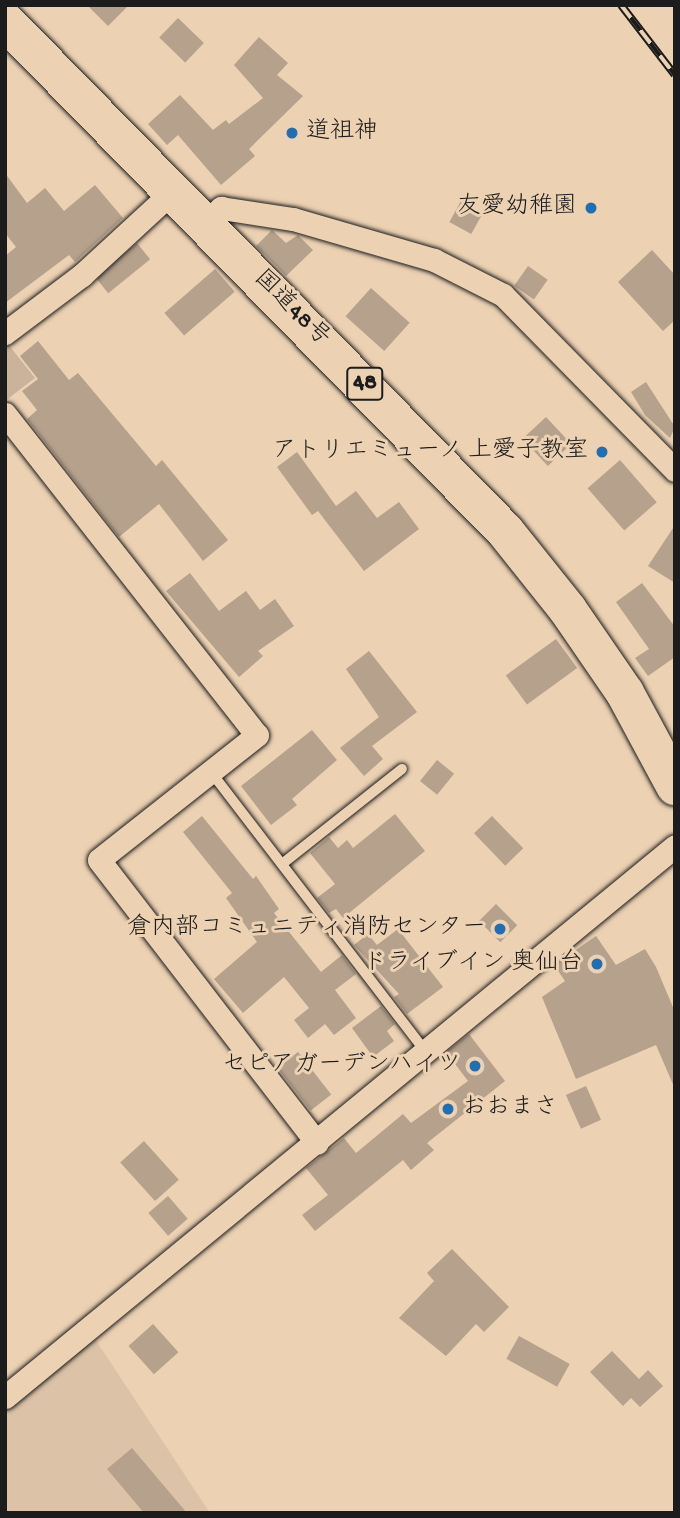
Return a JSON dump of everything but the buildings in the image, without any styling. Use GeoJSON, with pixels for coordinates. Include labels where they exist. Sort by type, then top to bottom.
{"type":"FeatureCollection","features":[{"type":"Feature","properties":{"kind":"highway","name":"国道48号"},"geometry":{"type":"LineString","coordinates":[[5,21],[206,222],[505,531],[568,610],[625,693],[675,786]]}},
{"type":"Feature","properties":{"kind":"street"},"geometry":{"type":"LineString","coordinates":[[5,333],[82,275],[173,191]]}},
{"type":"Feature","properties":{"kind":"street"},"geometry":{"type":"LineString","coordinates":[[206,222],[220,208],[293,219],[434,260],[503,295],[675,470]]}},
{"type":"Feature","properties":{"kind":"street"},"geometry":{"type":"LineString","coordinates":[[5,414],[257,735],[99,860],[317,1143]]}},
{"type":"Feature","properties":{"kind":"street"},"geometry":{"type":"LineString","coordinates":[[5,1397],[427,1053],[675,846]]}},
{"type":"Feature","properties":{"kind":"lane"},"geometry":{"type":"LineString","coordinates":[[282,864],[402,769]]}},
{"type":"Feature","properties":{"kind":"lane"},"geometry":{"type":"LineString","coordinates":[[211,772],[427,1053]]}},
{"type":"Feature","properties":{"kind":"shaded area"},"geometry":{"type":"Polygon","coordinates":[[[8,344],[35,378],[5,401],[5,346],[8,344]]]}},
{"type":"Feature","properties":{"kind":"shaded area"},"geometry":{"type":"Polygon","coordinates":[[[93,1336],[210,1513],[5,1513],[5,1408],[93,1336]]]}},
{"type":"Feature","properties":{"kind":"railway"},"geometry":{"type":"LineString","coordinates":[[621,5],[675,75]]}},
{"type":"Feature","properties":{"kind":"place","name":"道祖神"},"geometry":{"type":"Point","coordinates":[292,133]}},
{"type":"Feature","properties":{"kind":"place","name":"友愛幼稚園"},"geometry":{"type":"Point","coordinates":[591,208]}},
{"type":"Feature","properties":{"kind":"place","name":"アトリエミューノ 上愛子教室"},"geometry":{"type":"Point","coordinates":[602,452]}},
{"type":"Feature","properties":{"kind":"place","name":"倉内部コミュニティ消防センター"},"geometry":{"type":"Point","coordinates":[500,929]}},
{"type":"Feature","properties":{"kind":"place","name":"ドライブイン 奥仙台"},"geometry":{"type":"Point","coordinates":[597,964]}},
{"type":"Feature","properties":{"kind":"place","name":"セピアガーデンハイツ"},"geometry":{"type":"Point","coordinates":[475,1066]}},
{"type":"Feature","properties":{"kind":"place","name":"おおまさ"},"geometry":{"type":"Point","coordinates":[448,1109]}}]}
